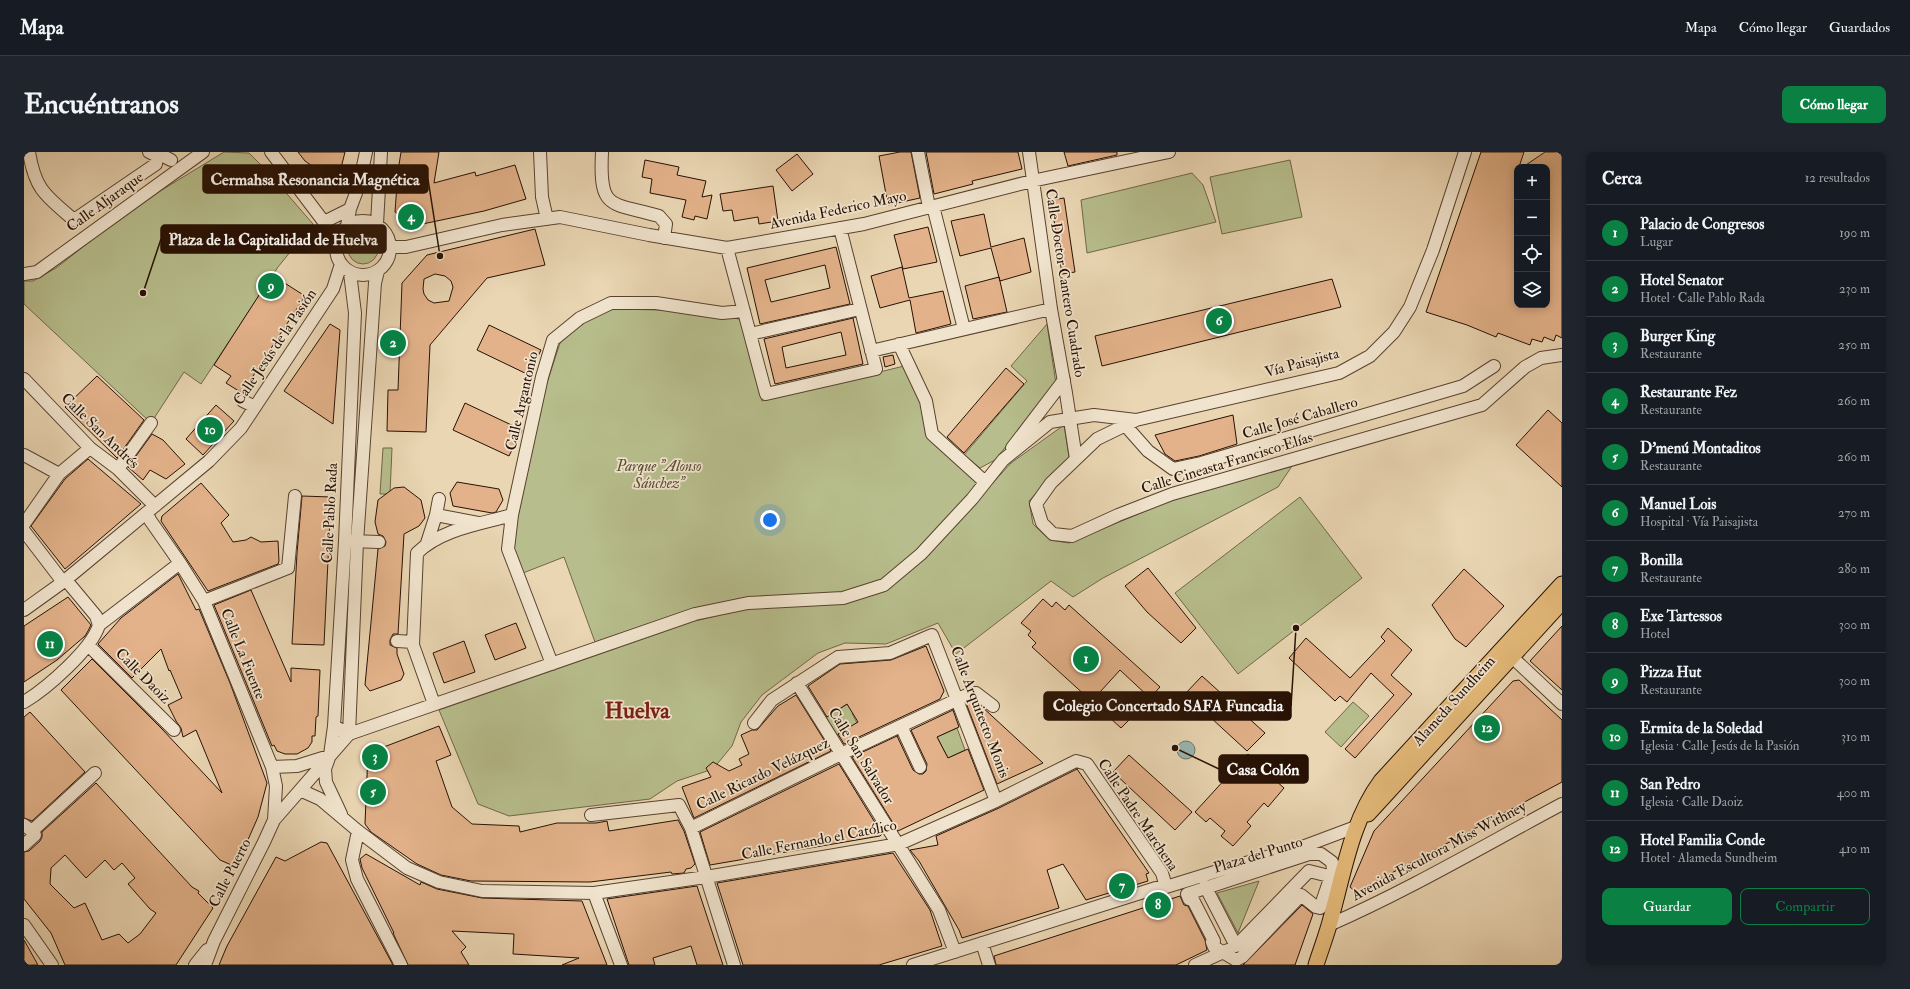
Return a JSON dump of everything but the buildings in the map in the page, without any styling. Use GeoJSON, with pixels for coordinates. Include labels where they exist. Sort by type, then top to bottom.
{"type":"FeatureCollection","features":[{"type":"Feature","properties":{"kind":"main road","name":"Alameda Sundheim"},"geometry":{"type":"LineString","coordinates":[[1316,965],[1329,925],[1344,869],[1358,826],[1370,797],[1382,781],[1562,584]]}},
{"type":"Feature","properties":{"kind":"main road","name":"Alameda Sundheim"},"geometry":{"type":"LineString","coordinates":[[1358,826],[1562,602]]}},
{"type":"Feature","properties":{"kind":"street"},"geometry":{"type":"LineString","coordinates":[[28,152],[32,172],[38,187],[74,220],[156,164],[157,156],[149,152]]}},
{"type":"Feature","properties":{"kind":"street"},"geometry":{"type":"LineString","coordinates":[[155,152],[171,160]]}},
{"type":"Feature","properties":{"kind":"street","name":"Calle Aljaraque"},"geometry":{"type":"LineString","coordinates":[[24,274],[37,272],[203,152]]}},
{"type":"Feature","properties":{"kind":"street"},"geometry":{"type":"LineString","coordinates":[[271,152],[324,222],[336,243]]}},
{"type":"Feature","properties":{"kind":"street"},"geometry":{"type":"LineString","coordinates":[[347,226],[350,209],[359,185],[366,152]]}},
{"type":"Feature","properties":{"kind":"street"},"geometry":{"type":"LineString","coordinates":[[377,224],[381,152]]}},
{"type":"Feature","properties":{"kind":"street"},"geometry":{"type":"LineString","coordinates":[[540,152],[542,197],[547,219]]}},
{"type":"Feature","properties":{"kind":"street"},"geometry":{"type":"LineString","coordinates":[[602,152],[601,175],[603,191],[608,200],[618,206],[659,216],[666,224],[664,238]]}},
{"type":"Feature","properties":{"kind":"street"},"geometry":{"type":"LineString","coordinates":[[918,152],[931,207],[964,329]]}},
{"type":"Feature","properties":{"kind":"street","name":"Calle Doctor Cantero Cuadrado"},"geometry":{"type":"LineString","coordinates":[[1029,152],[1051,309],[1076,459]]}},
{"type":"Feature","properties":{"kind":"street","name":"Avenida Federico Mayo"},"geometry":{"type":"LineString","coordinates":[[390,247],[406,247],[502,225],[560,217],[664,238],[727,248],[864,224],[1032,181],[1170,152]]}},
{"type":"Feature","properties":{"kind":"street","name":"Vía Paisajista"},"geometry":{"type":"LineString","coordinates":[[1130,423],[1339,373],[1370,356],[1394,332],[1410,307],[1433,250],[1465,152]]}},
{"type":"Feature","properties":{"kind":"street"},"geometry":{"type":"LineString","coordinates":[[324,222],[350,209]]}},
{"type":"Feature","properties":{"kind":"street"},"geometry":{"type":"LineString","coordinates":[[362,221],[377,224],[384,230],[388,238],[390,247],[388,260],[378,271],[364,276],[350,272],[340,264],[336,250],[338,236],[347,226],[362,221]]}},
{"type":"Feature","properties":{"kind":"street"},"geometry":{"type":"LineString","coordinates":[[727,248],[766,394],[876,369],[840,228]]}},
{"type":"Feature","properties":{"kind":"street","name":"Calle Jesús de la Pasión"},"geometry":{"type":"LineString","coordinates":[[24,610],[65,581],[209,461],[241,428],[333,290],[340,264]]}},
{"type":"Feature","properties":{"kind":"street","name":"Calle Pablo Rada"},"geometry":{"type":"LineString","coordinates":[[342,815],[326,782],[325,769],[330,755],[334,726],[375,283],[378,271]]}},
{"type":"Feature","properties":{"kind":"street","name":"Calle Pablo Rada"},"geometry":{"type":"LineString","coordinates":[[349,734],[355,313],[350,272]]}},
{"type":"Feature","properties":{"kind":"street","name":"Calle Argantonio"},"geometry":{"type":"LineString","coordinates":[[552,664],[508,549],[512,515],[542,377],[554,340],[580,318],[611,303],[656,303],[722,313],[744,311]]}},
{"type":"Feature","properties":{"kind":"street"},"geometry":{"type":"LineString","coordinates":[[750,334],[860,309]]}},
{"type":"Feature","properties":{"kind":"street"},"geometry":{"type":"LineString","coordinates":[[872,351],[1051,309]]}},
{"type":"Feature","properties":{"kind":"street"},"geometry":{"type":"LineString","coordinates":[[898,344],[926,401],[932,434],[985,482]]}},
{"type":"Feature","properties":{"kind":"street","name":"Calle Cineasta Francisco Elías"},"geometry":{"type":"LineString","coordinates":[[1130,423],[1097,439],[1051,483],[1036,504],[1042,523],[1053,534],[1072,536],[1118,515],[1172,494],[1482,405],[1525,367],[1541,358],[1562,355]]}},
{"type":"Feature","properties":{"kind":"street","name":"Calle José Caballero"},"geometry":{"type":"LineString","coordinates":[[1130,423],[1148,451],[1173,469],[1200,463],[1463,386],[1494,366]]}},
{"type":"Feature","properties":{"kind":"street","name":"Calle San Andrés"},"geometry":{"type":"LineString","coordinates":[[24,379],[90,448],[118,469],[151,509]]}},
{"type":"Feature","properties":{"kind":"street"},"geometry":{"type":"LineString","coordinates":[[274,820],[349,734],[695,614],[748,603],[843,598],[884,585],[921,554],[985,482],[1064,380]]}},
{"type":"Feature","properties":{"kind":"street"},"geometry":{"type":"LineString","coordinates":[[243,401],[255,407]]}},
{"type":"Feature","properties":{"kind":"street"},"geometry":{"type":"LineString","coordinates":[[1003,460],[1050,422],[1094,415],[1130,423]]}},
{"type":"Feature","properties":{"kind":"street"},"geometry":{"type":"LineString","coordinates":[[118,469],[152,423]]}},
{"type":"Feature","properties":{"kind":"street"},"geometry":{"type":"LineString","coordinates":[[24,524],[59,474],[90,448]]}},
{"type":"Feature","properties":{"kind":"street"},"geometry":{"type":"LineString","coordinates":[[24,456],[59,474]]}},
{"type":"Feature","properties":{"kind":"street"},"geometry":{"type":"LineString","coordinates":[[204,601],[288,568],[295,496]]}},
{"type":"Feature","properties":{"kind":"street"},"geometry":{"type":"LineString","coordinates":[[434,704],[413,642],[417,553],[426,543],[436,515],[439,499]]}},
{"type":"Feature","properties":{"kind":"street","name":"Calle La Fuente"},"geometry":{"type":"LineString","coordinates":[[151,509],[150,520],[204,601],[272,767],[276,786],[274,820]]}},
{"type":"Feature","properties":{"kind":"street"},"geometry":{"type":"LineString","coordinates":[[436,515],[482,524]]}},
{"type":"Feature","properties":{"kind":"street"},"geometry":{"type":"LineString","coordinates":[[426,543],[460,529],[512,515]]}},
{"type":"Feature","properties":{"kind":"street"},"geometry":{"type":"LineString","coordinates":[[24,531],[96,616],[99,625]]}},
{"type":"Feature","properties":{"kind":"street"},"geometry":{"type":"LineString","coordinates":[[351,541],[379,542]]}},
{"type":"Feature","properties":{"kind":"street"},"geometry":{"type":"LineString","coordinates":[[24,702],[52,681],[88,645],[96,634],[99,625],[180,563]]}},
{"type":"Feature","properties":{"kind":"street","name":"Calle Arquitecto Monis"},"geometry":{"type":"LineString","coordinates":[[797,683],[838,657],[890,653],[932,635],[996,801]]}},
{"type":"Feature","properties":{"kind":"street"},"geometry":{"type":"LineString","coordinates":[[397,641],[413,642]]}},
{"type":"Feature","properties":{"kind":"street","name":"Calle Daoiz"},"geometry":{"type":"LineString","coordinates":[[88,645],[174,730]]}},
{"type":"Feature","properties":{"kind":"street"},"geometry":{"type":"LineString","coordinates":[[1512,657],[1562,704]]}},
{"type":"Feature","properties":{"kind":"street"},"geometry":{"type":"LineString","coordinates":[[754,723],[772,700],[797,683]]}},
{"type":"Feature","properties":{"kind":"street","name":"Calle San Salvador"},"geometry":{"type":"LineString","coordinates":[[797,683],[939,910],[955,952]]}},
{"type":"Feature","properties":{"kind":"street","name":"Calle Ricardo Velázquez"},"geometry":{"type":"LineString","coordinates":[[691,828],[840,754],[970,694],[976,693],[993,706]]}},
{"type":"Feature","properties":{"kind":"street"},"geometry":{"type":"LineString","coordinates":[[334,726],[349,734]]}},
{"type":"Feature","properties":{"kind":"street"},"geometry":{"type":"LineString","coordinates":[[901,726],[920,767]]}},
{"type":"Feature","properties":{"kind":"street"},"geometry":{"type":"LineString","coordinates":[[272,767],[297,766],[330,755]]}},
{"type":"Feature","properties":{"kind":"street","name":"Calle Fernando el Católico"},"geometry":{"type":"LineString","coordinates":[[342,815],[358,831],[407,868],[439,882],[482,891],[594,893],[706,877],[899,844],[996,801],[1076,761],[1081,762]]}},
{"type":"Feature","properties":{"kind":"street","name":"Calle Padre Marchena"},"geometry":{"type":"LineString","coordinates":[[1081,762],[1087,764],[1162,874],[1166,887]]}},
{"type":"Feature","properties":{"kind":"street"},"geometry":{"type":"LineString","coordinates":[[24,845],[35,835],[28,828],[95,772]]}},
{"type":"Feature","properties":{"kind":"street"},"geometry":{"type":"LineString","coordinates":[[300,790],[320,799],[342,815]]}},
{"type":"Feature","properties":{"kind":"street","name":"Avenida Escultora Miss Withney"},"geometry":{"type":"LineString","coordinates":[[1329,925],[1359,912],[1448,866],[1562,804]]}},
{"type":"Feature","properties":{"kind":"street"},"geometry":{"type":"LineString","coordinates":[[591,815],[679,805],[691,828],[734,965]]}},
{"type":"Feature","properties":{"kind":"street","name":"Calle Puerto"},"geometry":{"type":"LineString","coordinates":[[205,965],[214,941],[274,820]]}},
{"type":"Feature","properties":{"kind":"street"},"geometry":{"type":"LineString","coordinates":[[913,965],[1156,888],[1166,887],[1308,845],[1358,826]]}},
{"type":"Feature","properties":{"kind":"street"},"geometry":{"type":"LineString","coordinates":[[358,831],[352,860],[357,879],[401,965]]}},
{"type":"Feature","properties":{"kind":"street"},"geometry":{"type":"LineString","coordinates":[[1308,845],[1327,853],[1344,869]]}},
{"type":"Feature","properties":{"kind":"street","name":"Plaza del Punto"},"geometry":{"type":"LineString","coordinates":[[1309,854],[1321,854],[1332,862],[1333,870],[1320,908],[1316,907],[1301,895],[1242,957],[1236,960],[1214,947],[1212,942],[1214,941],[1192,898],[1189,899],[1187,894],[1205,887],[1309,854]]}},
{"type":"Feature","properties":{"kind":"street","name":"Plaza del Punto"},"geometry":{"type":"LineString","coordinates":[[1205,887],[1236,946],[1309,871],[1329,876]]}},
{"type":"Feature","properties":{"kind":"street"},"geometry":{"type":"LineString","coordinates":[[594,893],[621,965]]}},
{"type":"Feature","properties":{"kind":"street"},"geometry":{"type":"LineString","coordinates":[[24,925],[52,965]]}},
{"type":"Feature","properties":{"kind":"street","name":"Calle Puerto"},"geometry":{"type":"LineString","coordinates":[[195,965],[214,941]]}},
{"type":"Feature","properties":{"kind":"street"},"geometry":{"type":"LineString","coordinates":[[982,944],[989,965]]}},
{"type":"Feature","properties":{"kind":"street"},"geometry":{"type":"LineString","coordinates":[[1195,965],[1236,946]]}},
{"type":"Feature","properties":{"kind":"green space"},"geometry":{"type":"Polygon","coordinates":[[[224,152],[249,153],[268,172],[313,224],[278,267],[201,384],[184,372],[151,423],[24,304],[24,281],[33,281],[56,268],[134,207],[224,152]]]}},
{"type":"Feature","properties":{"kind":"green space"},"geometry":{"type":"Polygon","coordinates":[[[1290,160],[1302,217],[1222,234],[1210,177],[1290,160]]]}},
{"type":"Feature","properties":{"kind":"green space"},"geometry":{"type":"Polygon","coordinates":[[[1192,173],[1203,185],[1216,222],[1087,253],[1081,200],[1192,173]]]}},
{"type":"Feature","properties":{"kind":"green space"},"geometry":{"type":"Polygon","coordinates":[[[363,234],[369,235],[377,243],[377,255],[369,263],[363,264],[357,263],[349,255],[348,249],[349,243],[357,235],[363,234]]]}},
{"type":"Feature","properties":{"kind":"green space","name":"Parque \"Alonso Sánchez\""},"geometry":{"type":"Polygon","coordinates":[[[613,309],[662,310],[740,319],[762,401],[904,366],[920,400],[929,438],[979,483],[918,549],[880,581],[842,593],[749,597],[694,608],[595,642],[564,557],[523,573],[512,550],[546,386],[560,343],[583,322],[613,309]]]}},
{"type":"Feature","properties":{"kind":"green space"},"geometry":{"type":"Polygon","coordinates":[[[1047,324],[1056,384],[995,460],[980,468],[964,455],[1027,381],[1011,366],[1047,324]]]}},
{"type":"Feature","properties":{"kind":"green space"},"geometry":{"type":"Polygon","coordinates":[[[1064,425],[1069,457],[1029,501],[1033,524],[1050,540],[1069,543],[1167,502],[1292,466],[1278,487],[1103,578],[1073,597],[1051,581],[956,654],[938,623],[886,644],[845,643],[818,653],[762,695],[741,722],[732,746],[713,769],[677,781],[650,799],[509,816],[478,804],[439,710],[695,621],[749,608],[845,604],[887,589],[928,554],[1011,463],[1064,425]]]}},
{"type":"Feature","properties":{"kind":"green space"},"geometry":{"type":"Polygon","coordinates":[[[383,448],[392,448],[390,494],[380,494],[383,448]]]}},
{"type":"Feature","properties":{"kind":"green space"},"geometry":{"type":"Polygon","coordinates":[[[1300,497],[1362,578],[1238,674],[1175,593],[1300,497]]]}},
{"type":"Feature","properties":{"kind":"green space"},"geometry":{"type":"Polygon","coordinates":[[[856,699],[861,707],[852,713],[857,723],[837,735],[826,717],[856,699]]]}},
{"type":"Feature","properties":{"kind":"green space"},"geometry":{"type":"Polygon","coordinates":[[[1353,702],[1369,716],[1341,747],[1325,732],[1353,702]]]}},
{"type":"Feature","properties":{"kind":"green space"},"geometry":{"type":"Polygon","coordinates":[[[957,728],[965,750],[948,758],[937,737],[957,728]]]}},
{"type":"Feature","properties":{"kind":"green space"},"geometry":{"type":"Polygon","coordinates":[[[1259,881],[1238,933],[1217,893],[1259,881]]]}},
{"type":"Feature","properties":{"kind":"water"},"geometry":{"type":"Polygon","coordinates":[[[1186,741],[1192,744],[1195,750],[1192,756],[1186,759],[1180,756],[1177,750],[1180,744],[1186,741]]]}},
{"type":"Feature","properties":{"kind":"place","name":"Restaurante Fez"},"geometry":{"type":"Point","coordinates":[411,217]}},
{"type":"Feature","properties":{"kind":"place","name":"Cermahsa Resonancia Magnética"},"geometry":{"type":"Point","coordinates":[440,256]}},
{"type":"Feature","properties":{"kind":"place","name":"Pizza Hut"},"geometry":{"type":"Point","coordinates":[271,286]}},
{"type":"Feature","properties":{"kind":"place","name":"Plaza de la Capitalidad de Huelva"},"geometry":{"type":"Point","coordinates":[143,293]}},
{"type":"Feature","properties":{"kind":"place","name":"Manuel Lois"},"geometry":{"type":"Point","coordinates":[1219,321]}},
{"type":"Feature","properties":{"kind":"place","name":"Hotel Senator"},"geometry":{"type":"Point","coordinates":[393,343]}},
{"type":"Feature","properties":{"kind":"place","name":"Ermita de la Soledad"},"geometry":{"type":"Point","coordinates":[210,430]}},
{"type":"Feature","properties":{"kind":"place","name":"Colegio Concertado SAFA Funcadia"},"geometry":{"type":"Point","coordinates":[1296,628]}},
{"type":"Feature","properties":{"kind":"place","name":"San Pedro"},"geometry":{"type":"Point","coordinates":[50,644]}},
{"type":"Feature","properties":{"kind":"place","name":"Palacio de Congresos"},"geometry":{"type":"Point","coordinates":[1086,659]}},
{"type":"Feature","properties":{"kind":"place","name":"Hotel Familia Conde"},"geometry":{"type":"Point","coordinates":[1487,728]}},
{"type":"Feature","properties":{"kind":"place","name":"Casa Colón"},"geometry":{"type":"Point","coordinates":[1175,748]}},
{"type":"Feature","properties":{"kind":"place","name":"Burger King"},"geometry":{"type":"Point","coordinates":[375,757]}},
{"type":"Feature","properties":{"kind":"place","name":"D'menú Montaditos"},"geometry":{"type":"Point","coordinates":[373,792]}},
{"type":"Feature","properties":{"kind":"place","name":"Bonilla"},"geometry":{"type":"Point","coordinates":[1122,886]}},
{"type":"Feature","properties":{"kind":"place","name":"Exe Tartessos"},"geometry":{"type":"Point","coordinates":[1158,905]}},
{"type":"Feature","properties":{"kind":"district","name":"Huelva"},"geometry":{"type":"Point","coordinates":[637,710]}}]}
